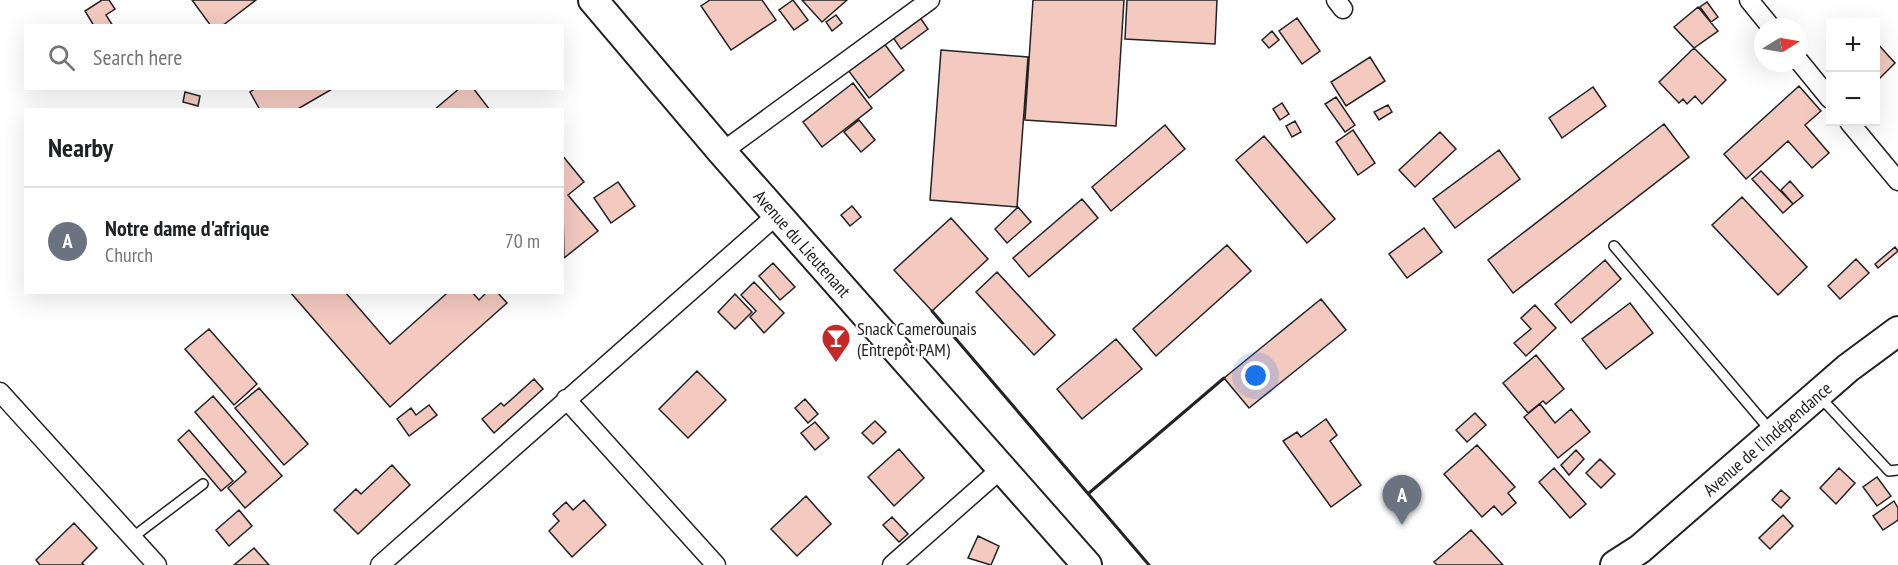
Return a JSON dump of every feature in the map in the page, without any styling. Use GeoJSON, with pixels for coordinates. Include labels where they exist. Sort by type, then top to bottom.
{"type":"FeatureCollection","features":[{"type":"Feature","properties":{"kind":"main road","name":"Avenue du Lieutenant"},"geometry":{"type":"LineString","coordinates":[[593,0],[722,152],[1087,565]]}},
{"type":"Feature","properties":{"kind":"main road","name":"Avenue de l'Indépendance"},"geometry":{"type":"LineString","coordinates":[[1615,565],[1634,557],[1772,432],[1898,332]]}},
{"type":"Feature","properties":{"kind":"street"},"geometry":{"type":"LineString","coordinates":[[722,152],[930,0]]}},
{"type":"Feature","properties":{"kind":"street"},"geometry":{"type":"LineString","coordinates":[[1749,0],[1764,18]]}},
{"type":"Feature","properties":{"kind":"street"},"geometry":{"type":"LineString","coordinates":[[1808,72],[1826,94]]}},
{"type":"Feature","properties":{"kind":"street"},"geometry":{"type":"LineString","coordinates":[[1852,126],[1898,181]]}},
{"type":"Feature","properties":{"kind":"street"},"geometry":{"type":"LineString","coordinates":[[380,565],[778,213]]}},
{"type":"Feature","properties":{"kind":"street"},"geometry":{"type":"LineString","coordinates":[[0,392],[157,565]]}},
{"type":"Feature","properties":{"kind":"street"},"geometry":{"type":"LineString","coordinates":[[566,399],[716,565]]}},
{"type":"Feature","properties":{"kind":"street"},"geometry":{"type":"LineString","coordinates":[[892,565],[1002,468]]}},
{"type":"Feature","properties":{"kind":"lane"},"geometry":{"type":"LineString","coordinates":[[1614,246],[1772,432]]}},
{"type":"Feature","properties":{"kind":"lane"},"geometry":{"type":"LineString","coordinates":[[1817,394],[1889,471],[1898,470]]}},
{"type":"Feature","properties":{"kind":"lane"},"geometry":{"type":"LineString","coordinates":[[133,537],[202,484]]}},
{"type":"Feature","properties":{"kind":"building"},"geometry":{"type":"Polygon","coordinates":[[[102,0],[109,0],[115,9],[106,15],[112,24],[93,24],[85,11],[102,0]]]}},
{"type":"Feature","properties":{"kind":"building"},"geometry":{"type":"Polygon","coordinates":[[[192,0],[256,0],[225,24],[210,24],[192,0]]]}},
{"type":"Feature","properties":{"kind":"building"},"geometry":{"type":"Polygon","coordinates":[[[710,0],[762,0],[776,20],[731,50],[701,6],[710,0]]]}},
{"type":"Feature","properties":{"kind":"building"},"geometry":{"type":"Polygon","coordinates":[[[793,0],[808,20],[794,30],[779,10],[793,0]]]}},
{"type":"Feature","properties":{"kind":"building"},"geometry":{"type":"Polygon","coordinates":[[[802,0],[847,0],[822,22],[802,0]]]}},
{"type":"Feature","properties":{"kind":"building"},"geometry":{"type":"Polygon","coordinates":[[[1033,0],[1124,0],[1116,126],[1025,120],[1033,0]]]}},
{"type":"Feature","properties":{"kind":"building"},"geometry":{"type":"Polygon","coordinates":[[[1127,0],[1217,0],[1215,44],[1125,39],[1127,0]]]}},
{"type":"Feature","properties":{"kind":"building"},"geometry":{"type":"Polygon","coordinates":[[[1707,2],[1718,17],[1711,22],[1700,7],[1707,2]]]}},
{"type":"Feature","properties":{"kind":"building"},"geometry":{"type":"Polygon","coordinates":[[[1698,7],[1718,31],[1694,48],[1674,27],[1698,7]]]}},
{"type":"Feature","properties":{"kind":"building"},"geometry":{"type":"Polygon","coordinates":[[[836,15],[842,23],[832,31],[826,22],[836,15]]]}},
{"type":"Feature","properties":{"kind":"building"},"geometry":{"type":"Polygon","coordinates":[[[919,16],[928,29],[901,49],[892,36],[919,16]]]}},
{"type":"Feature","properties":{"kind":"building"},"geometry":{"type":"Polygon","coordinates":[[[1297,18],[1320,51],[1302,64],[1279,31],[1297,18]]]}},
{"type":"Feature","properties":{"kind":"building"},"geometry":{"type":"Polygon","coordinates":[[[1272,31],[1279,40],[1269,48],[1262,40],[1272,31]]]}},
{"type":"Feature","properties":{"kind":"building"},"geometry":{"type":"Polygon","coordinates":[[[883,42],[904,70],[869,98],[848,70],[883,42]]]}},
{"type":"Feature","properties":{"kind":"building"},"geometry":{"type":"Polygon","coordinates":[[[1880,46],[1895,63],[1880,78],[1880,46]]]}},
{"type":"Feature","properties":{"kind":"building"},"geometry":{"type":"Polygon","coordinates":[[[1694,48],[1726,80],[1702,104],[1695,96],[1687,104],[1683,99],[1679,103],[1659,82],[1694,48]]]}},
{"type":"Feature","properties":{"kind":"building"},"geometry":{"type":"Polygon","coordinates":[[[941,50],[1028,57],[1017,207],[930,200],[941,50]]]}},
{"type":"Feature","properties":{"kind":"building"},"geometry":{"type":"Polygon","coordinates":[[[1370,57],[1385,81],[1346,106],[1331,82],[1370,57]]]}},
{"type":"Feature","properties":{"kind":"building"},"geometry":{"type":"Polygon","coordinates":[[[853,83],[872,108],[822,147],[803,122],[853,83]]]}},
{"type":"Feature","properties":{"kind":"building"},"geometry":{"type":"Polygon","coordinates":[[[1799,86],[1821,111],[1805,125],[1829,153],[1812,168],[1788,141],[1746,179],[1724,154],[1799,86]]]}},
{"type":"Feature","properties":{"kind":"building"},"geometry":{"type":"Polygon","coordinates":[[[1593,87],[1606,106],[1562,138],[1549,118],[1593,87]]]}},
{"type":"Feature","properties":{"kind":"building"},"geometry":{"type":"Polygon","coordinates":[[[253,90],[331,90],[299,108],[259,108],[250,92],[253,90]]]}},
{"type":"Feature","properties":{"kind":"building"},"geometry":{"type":"Polygon","coordinates":[[[458,90],[475,90],[488,108],[436,108],[458,90]]]}},
{"type":"Feature","properties":{"kind":"building"},"geometry":{"type":"Polygon","coordinates":[[[185,92],[200,96],[198,106],[183,102],[185,92]]]}},
{"type":"Feature","properties":{"kind":"building"},"geometry":{"type":"Polygon","coordinates":[[[1336,97],[1355,125],[1345,132],[1325,104],[1336,97]]]}},
{"type":"Feature","properties":{"kind":"building"},"geometry":{"type":"Polygon","coordinates":[[[1282,103],[1289,114],[1280,120],[1273,109],[1282,103]]]}},
{"type":"Feature","properties":{"kind":"building"},"geometry":{"type":"Polygon","coordinates":[[[1388,105],[1392,112],[1379,120],[1374,112],[1388,105]]]}},
{"type":"Feature","properties":{"kind":"building"},"geometry":{"type":"Polygon","coordinates":[[[859,120],[875,140],[861,152],[844,132],[859,120]]]}},
{"type":"Feature","properties":{"kind":"building"},"geometry":{"type":"Polygon","coordinates":[[[1295,121],[1301,132],[1292,137],[1286,126],[1295,121]]]}},
{"type":"Feature","properties":{"kind":"building"},"geometry":{"type":"Polygon","coordinates":[[[1664,124],[1689,157],[1513,293],[1488,260],[1664,124]]]}},
{"type":"Feature","properties":{"kind":"building"},"geometry":{"type":"Polygon","coordinates":[[[1165,125],[1185,149],[1111,211],[1092,187],[1165,125]]]}},
{"type":"Feature","properties":{"kind":"building"},"geometry":{"type":"Polygon","coordinates":[[[1353,130],[1375,163],[1358,175],[1336,142],[1353,130]]]}},
{"type":"Feature","properties":{"kind":"building"},"geometry":{"type":"Polygon","coordinates":[[[1440,132],[1456,149],[1415,187],[1399,170],[1440,132]]]}},
{"type":"Feature","properties":{"kind":"building"},"geometry":{"type":"Polygon","coordinates":[[[1264,136],[1335,219],[1307,243],[1236,160],[1264,136]]]}},
{"type":"Feature","properties":{"kind":"building"},"geometry":{"type":"Polygon","coordinates":[[[1499,150],[1520,179],[1455,228],[1433,199],[1499,150]]]}},
{"type":"Feature","properties":{"kind":"building"},"geometry":{"type":"Polygon","coordinates":[[[564,157],[584,182],[568,195],[598,231],[564,258],[564,157]]]}},
{"type":"Feature","properties":{"kind":"building"},"geometry":{"type":"Polygon","coordinates":[[[1761,171],[1793,204],[1783,213],[1752,179],[1761,171]]]}},
{"type":"Feature","properties":{"kind":"building"},"geometry":{"type":"Polygon","coordinates":[[[1790,181],[1803,196],[1793,204],[1781,190],[1790,181]]]}},
{"type":"Feature","properties":{"kind":"building"},"geometry":{"type":"Polygon","coordinates":[[[618,182],[635,206],[611,223],[594,198],[618,182]]]}},
{"type":"Feature","properties":{"kind":"building"},"geometry":{"type":"Polygon","coordinates":[[[1742,197],[1807,267],[1778,295],[1712,225],[1742,197]]]}},
{"type":"Feature","properties":{"kind":"building"},"geometry":{"type":"Polygon","coordinates":[[[1082,199],[1098,218],[1029,277],[1013,258],[1082,199]]]}},
{"type":"Feature","properties":{"kind":"building"},"geometry":{"type":"Polygon","coordinates":[[[852,206],[861,217],[850,226],[841,215],[852,206]]]}},
{"type":"Feature","properties":{"kind":"building"},"geometry":{"type":"Polygon","coordinates":[[[1018,207],[1031,222],[1007,243],[995,229],[1018,207]]]}},
{"type":"Feature","properties":{"kind":"building"},"geometry":{"type":"Polygon","coordinates":[[[951,218],[988,259],[932,311],[894,270],[951,218]]]}},
{"type":"Feature","properties":{"kind":"building"},"geometry":{"type":"Polygon","coordinates":[[[1424,228],[1442,252],[1407,278],[1389,254],[1424,228]]]}},
{"type":"Feature","properties":{"kind":"building"},"geometry":{"type":"Polygon","coordinates":[[[1227,245],[1251,271],[1156,356],[1133,329],[1227,245]]]}},
{"type":"Feature","properties":{"kind":"building"},"geometry":{"type":"Polygon","coordinates":[[[1895,247],[1898,251],[1878,268],[1875,264],[1895,247]]]}},
{"type":"Feature","properties":{"kind":"building"},"geometry":{"type":"Polygon","coordinates":[[[1856,259],[1869,273],[1840,299],[1828,286],[1856,259]]]}},
{"type":"Feature","properties":{"kind":"building"},"geometry":{"type":"Polygon","coordinates":[[[1605,260],[1621,279],[1571,323],[1555,304],[1605,260]]]}},
{"type":"Feature","properties":{"kind":"building"},"geometry":{"type":"Polygon","coordinates":[[[773,263],[795,287],[780,300],[759,276],[773,263]]]}},
{"type":"Feature","properties":{"kind":"building"},"geometry":{"type":"Polygon","coordinates":[[[997,272],[1055,335],[1034,355],[976,292],[997,272]]]}},
{"type":"Feature","properties":{"kind":"building"},"geometry":{"type":"Polygon","coordinates":[[[754,282],[784,313],[764,333],[750,317],[756,311],[741,295],[754,282]]]}},
{"type":"Feature","properties":{"kind":"building"},"geometry":{"type":"Polygon","coordinates":[[[292,294],[347,294],[390,344],[446,294],[474,294],[479,300],[485,294],[499,294],[507,303],[390,407],[292,294]]]}},
{"type":"Feature","properties":{"kind":"building"},"geometry":{"type":"Polygon","coordinates":[[[735,294],[752,312],[735,329],[718,312],[735,294]]]}},
{"type":"Feature","properties":{"kind":"building"},"geometry":{"type":"Polygon","coordinates":[[[1321,299],[1346,330],[1249,408],[1224,378],[1321,299]]]}},
{"type":"Feature","properties":{"kind":"building"},"geometry":{"type":"Polygon","coordinates":[[[1630,303],[1653,333],[1606,369],[1582,339],[1630,303]]]}},
{"type":"Feature","properties":{"kind":"building"},"geometry":{"type":"Polygon","coordinates":[[[1535,305],[1556,328],[1526,356],[1514,343],[1531,329],[1521,318],[1535,305]]]}},
{"type":"Feature","properties":{"kind":"building"},"geometry":{"type":"Polygon","coordinates":[[[209,329],[257,384],[234,405],[185,349],[209,329]]]}},
{"type":"Feature","properties":{"kind":"building"},"geometry":{"type":"Polygon","coordinates":[[[1116,339],[1142,369],[1082,419],[1057,389],[1116,339]]]}},
{"type":"Feature","properties":{"kind":"building"},"geometry":{"type":"Polygon","coordinates":[[[1536,355],[1564,389],[1546,404],[1543,401],[1528,413],[1503,383],[1536,355]]]}},
{"type":"Feature","properties":{"kind":"building"},"geometry":{"type":"Polygon","coordinates":[[[697,371],[726,400],[688,438],[659,409],[697,371]]]}},
{"type":"Feature","properties":{"kind":"building"},"geometry":{"type":"Polygon","coordinates":[[[534,379],[543,389],[494,433],[482,419],[501,403],[504,406],[534,379]]]}},
{"type":"Feature","properties":{"kind":"building"},"geometry":{"type":"Polygon","coordinates":[[[259,388],[308,444],[284,465],[235,408],[259,388]]]}},
{"type":"Feature","properties":{"kind":"building"},"geometry":{"type":"Polygon","coordinates":[[[213,396],[282,476],[245,508],[228,488],[246,472],[195,412],[213,396]]]}},
{"type":"Feature","properties":{"kind":"building"},"geometry":{"type":"Polygon","coordinates":[[[805,399],[818,414],[808,423],[795,408],[805,399]]]}},
{"type":"Feature","properties":{"kind":"building"},"geometry":{"type":"Polygon","coordinates":[[[1540,404],[1555,423],[1571,409],[1590,432],[1558,458],[1524,417],[1540,404]]]}},
{"type":"Feature","properties":{"kind":"building"},"geometry":{"type":"Polygon","coordinates":[[[429,405],[437,415],[409,436],[397,419],[411,408],[416,415],[429,405]]]}},
{"type":"Feature","properties":{"kind":"building"},"geometry":{"type":"Polygon","coordinates":[[[1475,413],[1486,425],[1467,442],[1456,430],[1475,413]]]}},
{"type":"Feature","properties":{"kind":"building"},"geometry":{"type":"Polygon","coordinates":[[[1326,419],[1337,435],[1330,441],[1361,485],[1331,507],[1283,441],[1297,432],[1301,437],[1326,419]]]}},
{"type":"Feature","properties":{"kind":"building"},"geometry":{"type":"Polygon","coordinates":[[[875,421],[886,432],[873,444],[862,433],[875,421]]]}},
{"type":"Feature","properties":{"kind":"building"},"geometry":{"type":"Polygon","coordinates":[[[815,422],[829,438],[815,450],[801,433],[815,422]]]}},
{"type":"Feature","properties":{"kind":"building"},"geometry":{"type":"Polygon","coordinates":[[[189,430],[233,481],[221,491],[178,440],[189,430]]]}},
{"type":"Feature","properties":{"kind":"building"},"geometry":{"type":"Polygon","coordinates":[[[1477,445],[1515,487],[1508,493],[1516,503],[1502,515],[1494,506],[1482,517],[1444,474],[1477,445]]]}},
{"type":"Feature","properties":{"kind":"building"},"geometry":{"type":"Polygon","coordinates":[[[899,449],[924,478],[894,506],[868,477],[899,449]]]}},
{"type":"Feature","properties":{"kind":"building"},"geometry":{"type":"Polygon","coordinates":[[[1576,450],[1584,459],[1569,475],[1561,465],[1576,450]]]}},
{"type":"Feature","properties":{"kind":"building"},"geometry":{"type":"Polygon","coordinates":[[[1600,459],[1615,474],[1601,488],[1586,473],[1600,459]]]}},
{"type":"Feature","properties":{"kind":"building"},"geometry":{"type":"Polygon","coordinates":[[[392,465],[410,485],[358,534],[334,510],[356,489],[361,494],[392,465]]]}},
{"type":"Feature","properties":{"kind":"building"},"geometry":{"type":"Polygon","coordinates":[[[1554,468],[1586,504],[1570,518],[1539,482],[1554,468]]]}},
{"type":"Feature","properties":{"kind":"building"},"geometry":{"type":"Polygon","coordinates":[[[1839,468],[1855,483],[1836,504],[1820,488],[1839,468]]]}},
{"type":"Feature","properties":{"kind":"building"},"geometry":{"type":"Polygon","coordinates":[[[1877,477],[1891,496],[1877,506],[1863,487],[1877,477]]]}},
{"type":"Feature","properties":{"kind":"building"},"geometry":{"type":"Polygon","coordinates":[[[1781,490],[1790,498],[1781,508],[1772,500],[1781,490]]]}},
{"type":"Feature","properties":{"kind":"building"},"geometry":{"type":"Polygon","coordinates":[[[806,496],[831,524],[797,556],[771,529],[806,496]]]}},
{"type":"Feature","properties":{"kind":"building"},"geometry":{"type":"Polygon","coordinates":[[[584,500],[606,525],[572,557],[549,531],[559,521],[553,514],[566,502],[573,510],[584,500]]]}},
{"type":"Feature","properties":{"kind":"building"},"geometry":{"type":"Polygon","coordinates":[[[1894,501],[1898,508],[1898,520],[1883,530],[1873,516],[1894,501]]]}},
{"type":"Feature","properties":{"kind":"building"},"geometry":{"type":"Polygon","coordinates":[[[239,510],[252,526],[229,546],[216,530],[239,510]]]}},
{"type":"Feature","properties":{"kind":"building"},"geometry":{"type":"Polygon","coordinates":[[[1783,515],[1793,526],[1770,549],[1759,538],[1783,515]]]}},
{"type":"Feature","properties":{"kind":"building"},"geometry":{"type":"Polygon","coordinates":[[[892,517],[908,534],[899,542],[883,525],[892,517]]]}},
{"type":"Feature","properties":{"kind":"building"},"geometry":{"type":"Polygon","coordinates":[[[74,523],[97,548],[82,563],[84,565],[40,565],[36,560],[74,523]]]}},
{"type":"Feature","properties":{"kind":"building"},"geometry":{"type":"Polygon","coordinates":[[[1471,530],[1503,565],[1437,565],[1434,562],[1471,530]]]}},
{"type":"Feature","properties":{"kind":"building"},"geometry":{"type":"Polygon","coordinates":[[[978,536],[999,546],[991,565],[968,558],[978,536]]]}},
{"type":"Feature","properties":{"kind":"building"},"geometry":{"type":"Polygon","coordinates":[[[254,548],[269,565],[234,565],[254,548]]]}},
{"type":"Feature","properties":{"kind":"wall"},"geometry":{"type":"LineString","coordinates":[[932,311],[1149,565]]}},
{"type":"Feature","properties":{"kind":"wall"},"geometry":{"type":"LineString","coordinates":[[1089,493],[1224,378]]}},
{"type":"Feature","properties":{"kind":"place","name":"Snack Camerounais (Entrepôt PAM)"},"geometry":{"type":"Point","coordinates":[836,364]}},
{"type":"Feature","properties":{"kind":"place","name":"Notre dame d'afrique"},"geometry":{"type":"Point","coordinates":[1402,525]}}]}
